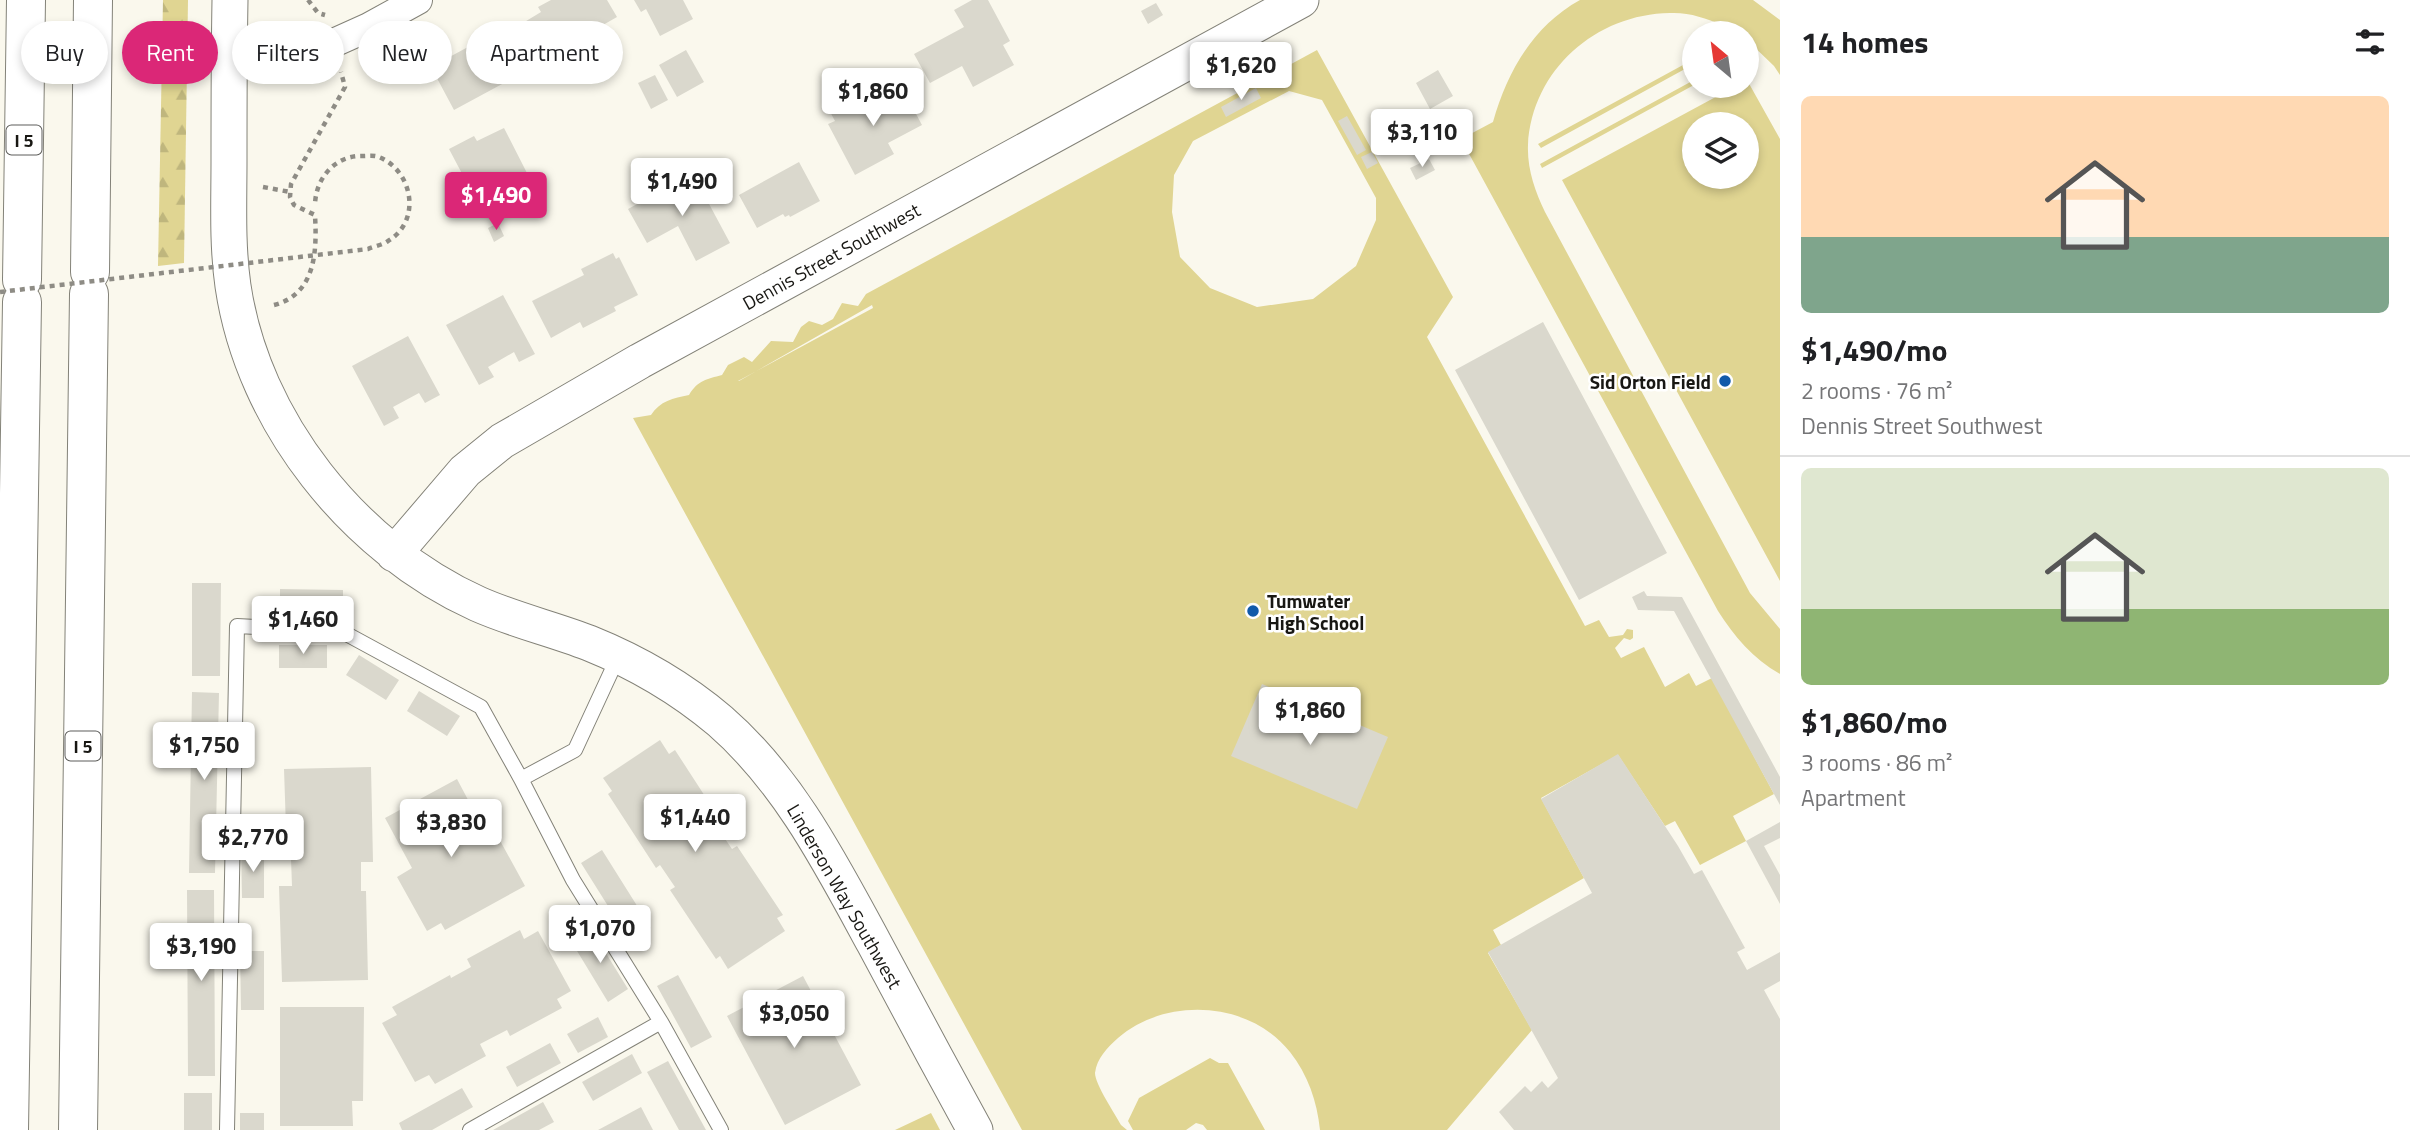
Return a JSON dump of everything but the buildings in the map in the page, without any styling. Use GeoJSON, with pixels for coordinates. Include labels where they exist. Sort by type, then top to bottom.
{"type":"FeatureCollection","features":[{"type":"Feature","properties":{"kind":"highway","name":"I 5"},"geometry":{"type":"LineString","coordinates":[[9,1130],[14,292],[26,0]]}},
{"type":"Feature","properties":{"kind":"highway","name":"I 5"},"geometry":{"type":"LineString","coordinates":[[78,1130],[93,0]]}},
{"type":"Feature","properties":{"kind":"street","name":"Linderson Way Southwest"},"geometry":{"type":"LineString","coordinates":[[230,0],[229,235],[233,286],[246,340],[267,395],[293,441],[348,512],[394,554],[446,588],[481,605],[626,658],[680,690],[720,721],[756,756],[795,805],[831,863],[975,1130]]}},
{"type":"Feature","properties":{"kind":"street"},"geometry":{"type":"LineString","coordinates":[[229,47],[329,45],[418,0]]}},
{"type":"Feature","properties":{"kind":"street","name":"Dennis Street Southwest"},"geometry":{"type":"LineString","coordinates":[[394,554],[465,471],[502,441],[640,361],[1301,0]]}},
{"type":"Feature","properties":{"kind":"lane"},"geometry":{"type":"LineString","coordinates":[[227,1130],[237,626],[341,631],[481,706],[573,880],[661,1021],[721,1130]]}},
{"type":"Feature","properties":{"kind":"lane"},"geometry":{"type":"LineString","coordinates":[[521,779],[575,750],[618,657]]}},
{"type":"Feature","properties":{"kind":"lane"},"geometry":{"type":"LineString","coordinates":[[470,1130],[661,1021]]}},
{"type":"Feature","properties":{"kind":"path"},"geometry":{"type":"LineString","coordinates":[[308,0],[318,13],[331,17]]}},
{"type":"Feature","properties":{"kind":"path"},"geometry":{"type":"LineString","coordinates":[[274,305],[294,297],[306,284],[313,267],[315,215],[294,205],[290,192],[291,184],[345,87],[344,83]]}},
{"type":"Feature","properties":{"kind":"path"},"geometry":{"type":"LineString","coordinates":[[14,292],[368,249],[389,241],[403,227],[411,205],[408,186],[395,168],[378,156],[354,156],[336,163],[323,176],[315,191],[315,204]]}},
{"type":"Feature","properties":{"kind":"path"},"geometry":{"type":"LineString","coordinates":[[263,187],[290,192]]}},
{"type":"Feature","properties":{"kind":"green space"},"geometry":{"type":"Polygon","coordinates":[[[163,0],[188,0],[188,21],[163,21],[163,0]]]}},
{"type":"Feature","properties":{"kind":"green space"},"geometry":{"type":"Polygon","coordinates":[[[1580,0],[1753,0],[1780,20],[1780,75],[1759,52],[1759,21],[1713,21],[1683,13],[1670,13],[1643,16],[1594,35],[1573,51],[1555,71],[1541,93],[1532,118],[1528,145],[1532,180],[1545,212],[1750,593],[1780,629],[1780,674],[1745,646],[1718,611],[1461,139],[1493,122],[1506,86],[1524,52],[1563,11],[1580,0]]]}},
{"type":"Feature","properties":{"kind":"green space","name":"Tumwater High School"},"geometry":{"type":"Polygon","coordinates":[[[1317,50],[1453,297],[1427,337],[1585,626],[1599,620],[1609,637],[1623,635],[1627,629],[1633,630],[1633,638],[1624,638],[1615,648],[1621,658],[1644,647],[1665,687],[1689,673],[1696,686],[1712,678],[1774,794],[1733,816],[1746,841],[1700,865],[1675,821],[1665,826],[1618,755],[1541,798],[1584,878],[1493,930],[1501,945],[1488,953],[1532,1030],[1447,1130],[1320,1130],[1311,1089],[1290,1052],[1273,1035],[1252,1022],[1230,1014],[1206,1010],[1159,1016],[1137,1025],[1118,1038],[1103,1054],[1096,1068],[1096,1078],[1121,1125],[1127,1130],[1022,1130],[633,418],[651,415],[658,406],[667,401],[689,395],[699,383],[722,375],[728,365],[744,357],[752,362],[771,341],[793,342],[801,327],[809,321],[822,325],[833,319],[842,303],[858,306],[866,294],[1317,50]],[[1289,91],[1193,141],[1174,175],[1172,212],[1180,257],[1210,288],[1257,307],[1313,299],[1356,266],[1376,220],[1376,198],[1322,100],[1289,91]],[[872,305],[757,371],[873,308],[872,305]]]}},
{"type":"Feature","properties":{"kind":"green space"},"geometry":{"type":"Polygon","coordinates":[[[1682,66],[1682,71],[1541,148],[1538,144],[1682,66]]]}},
{"type":"Feature","properties":{"kind":"green space"},"geometry":{"type":"Polygon","coordinates":[[[161,84],[187,84],[184,263],[158,266],[161,84]]]}},
{"type":"Feature","properties":{"kind":"green space"},"geometry":{"type":"Polygon","coordinates":[[[1682,87],[1682,92],[1542,168],[1540,164],[1682,87]]]}},
{"type":"Feature","properties":{"kind":"green space","name":"Sid Orton Field"},"geometry":{"type":"Polygon","coordinates":[[[1714,98],[1757,98],[1780,139],[1780,581],[1562,180],[1682,115],[1682,189],[1759,189],[1759,112],[1688,112],[1714,98]]]}},
{"type":"Feature","properties":{"kind":"green space"},"geometry":{"type":"Polygon","coordinates":[[[1210,1058],[1219,1063],[1228,1063],[1265,1130],[1207,1130],[1196,1123],[1186,1130],[1133,1130],[1128,1121],[1139,1098],[1210,1058]]]}},
{"type":"Feature","properties":{"kind":"green space"},"geometry":{"type":"Polygon","coordinates":[[[931,1113],[940,1130],[895,1130],[931,1113]]]}},
{"type":"Feature","properties":{"kind":"place","name":"Sid Orton Field"},"geometry":{"type":"Point","coordinates":[1725,381]}},
{"type":"Feature","properties":{"kind":"place","name":"Tumwater High School"},"geometry":{"type":"Point","coordinates":[1253,611]}}]}
